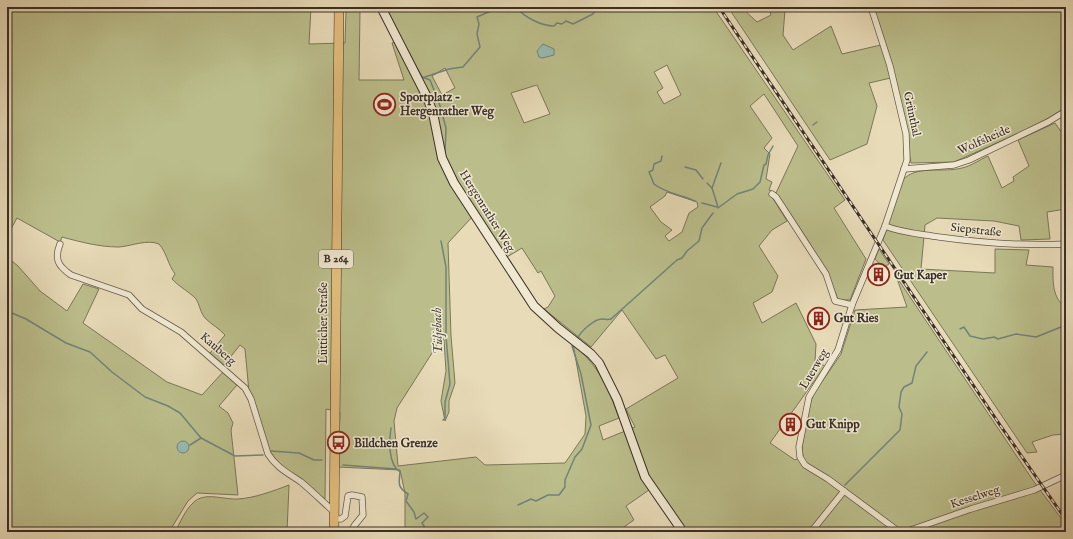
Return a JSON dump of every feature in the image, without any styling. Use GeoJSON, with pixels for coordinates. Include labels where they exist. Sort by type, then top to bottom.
{"type":"FeatureCollection","features":[{"type":"Feature","properties":{"kind":"main road","name":"Lütticher Straße"},"geometry":{"type":"LineString","coordinates":[[334,532],[339,7]]}},
{"type":"Feature","properties":{"kind":"street","name":"Hergenrather Weg"},"geometry":{"type":"LineString","coordinates":[[380,7],[427,97],[433,113],[442,158],[454,183],[534,306],[558,328],[592,354],[605,373],[617,399],[645,476],[683,532]]}},
{"type":"Feature","properties":{"kind":"street","name":"Grünthal"},"geometry":{"type":"LineString","coordinates":[[871,7],[890,66],[906,134],[908,149],[904,169],[885,226]]}},
{"type":"Feature","properties":{"kind":"street","name":"Wolfsheide"},"geometry":{"type":"LineString","coordinates":[[904,169],[954,165],[969,160],[1048,122],[1066,111]]}},
{"type":"Feature","properties":{"kind":"street"},"geometry":{"type":"LineString","coordinates":[[772,194],[776,197],[826,274],[835,301],[852,305]]}},
{"type":"Feature","properties":{"kind":"street","name":"Siepstraße"},"geometry":{"type":"LineString","coordinates":[[885,226],[906,232],[972,242],[1008,244],[1066,244]]}},
{"type":"Feature","properties":{"kind":"street","name":"Luerweg"},"geometry":{"type":"LineString","coordinates":[[844,491],[805,465],[800,457],[799,446],[809,398],[838,350],[852,305],[885,226]]}},
{"type":"Feature","properties":{"kind":"street","name":"Kauberg"},"geometry":{"type":"LineString","coordinates":[[60,244],[56,256],[64,271],[78,278],[129,295],[142,309],[181,332],[245,388],[251,399],[268,454],[286,474],[301,483],[334,515]]}},
{"type":"Feature","properties":{"kind":"street","name":"Kesselweg"},"geometry":{"type":"LineString","coordinates":[[844,491],[898,531],[904,532],[971,509],[1034,490],[1066,475]]}},
{"type":"Feature","properties":{"kind":"street"},"geometry":{"type":"LineString","coordinates":[[812,532],[844,491]]}},
{"type":"Feature","properties":{"kind":"street"},"geometry":{"type":"LineString","coordinates":[[334,515],[341,519],[345,516],[348,496],[352,495],[362,497],[363,515],[354,526],[352,532]]}},
{"type":"Feature","properties":{"kind":"green space"},"geometry":{"type":"Polygon","coordinates":[[[7,7],[311,7],[309,44],[345,43],[346,11],[360,10],[359,80],[404,80],[392,43],[400,39],[385,7],[713,7],[845,200],[834,208],[866,259],[850,300],[838,300],[827,273],[802,231],[776,193],[772,197],[787,221],[772,230],[759,246],[778,276],[772,292],[753,303],[762,323],[796,303],[816,344],[815,361],[825,366],[770,443],[795,460],[803,456],[802,448],[808,407],[815,392],[841,354],[855,310],[907,307],[896,276],[1032,479],[1066,525],[1066,532],[678,532],[649,490],[626,506],[634,520],[624,527],[628,532],[405,532],[405,493],[400,470],[338,467],[340,412],[326,409],[325,499],[280,466],[270,452],[249,392],[245,349],[240,345],[224,365],[210,353],[225,335],[204,317],[196,299],[172,279],[175,274],[159,244],[144,242],[112,247],[90,244],[62,237],[60,242],[17,218],[7,236],[7,7]],[[667,65],[654,72],[663,88],[657,92],[664,104],[681,95],[667,65]],[[445,68],[432,76],[442,95],[455,88],[445,68]],[[537,85],[511,93],[524,123],[550,114],[537,85]],[[764,94],[750,106],[772,138],[764,148],[770,154],[766,179],[772,182],[769,190],[776,193],[798,146],[764,94]],[[667,192],[665,196],[650,207],[661,222],[672,230],[665,236],[669,241],[682,232],[689,213],[698,207],[697,202],[667,192]],[[473,216],[448,243],[451,336],[455,383],[449,401],[449,412],[445,421],[441,401],[446,371],[444,340],[441,339],[397,408],[394,421],[398,466],[476,457],[485,465],[565,463],[585,434],[586,416],[573,344],[590,361],[602,378],[611,396],[619,418],[599,426],[603,440],[635,427],[626,409],[678,378],[665,355],[656,359],[622,310],[591,347],[544,309],[548,307],[555,296],[541,271],[538,273],[522,248],[507,257],[505,268],[473,216]]]}},
{"type":"Feature","properties":{"kind":"green space"},"geometry":{"type":"Polygon","coordinates":[[[728,7],[741,7],[757,22],[771,15],[770,11],[775,7],[785,10],[783,35],[793,50],[831,26],[842,54],[885,44],[873,7],[1066,7],[1066,107],[1047,119],[1017,134],[954,162],[911,163],[895,77],[869,83],[877,106],[867,144],[830,160],[728,7]]]}},
{"type":"Feature","properties":{"kind":"green space"},"geometry":{"type":"Polygon","coordinates":[[[1055,123],[1062,133],[1066,145],[1066,209],[1047,212],[1050,239],[1021,240],[1019,226],[994,221],[937,218],[925,225],[921,269],[995,273],[995,249],[1029,250],[1026,265],[1053,267],[1054,289],[1061,304],[1066,308],[1066,434],[1053,435],[1032,442],[1037,452],[1027,453],[883,240],[903,180],[908,175],[922,171],[962,168],[988,156],[1002,188],[1014,181],[1013,177],[1029,166],[1018,140],[1055,123]]]}},
{"type":"Feature","properties":{"kind":"green space"},"geometry":{"type":"Polygon","coordinates":[[[879,249],[889,264],[883,268],[875,259],[879,249]]]}},
{"type":"Feature","properties":{"kind":"green space"},"geometry":{"type":"Polygon","coordinates":[[[7,257],[18,266],[40,291],[67,311],[83,284],[99,289],[83,323],[167,382],[202,395],[223,372],[237,385],[219,406],[228,413],[233,423],[231,430],[238,495],[197,493],[188,501],[169,532],[7,532],[7,257]]]}},
{"type":"Feature","properties":{"kind":"green space"},"geometry":{"type":"Polygon","coordinates":[[[289,485],[287,532],[175,532],[188,509],[198,499],[203,497],[238,499],[251,497],[289,485]]]}},
{"type":"Feature","properties":{"kind":"water"},"geometry":{"type":"Polygon","coordinates":[[[543,44],[554,49],[554,55],[542,58],[539,57],[537,51],[543,44]]]}},
{"type":"Feature","properties":{"kind":"water"},"geometry":{"type":"Polygon","coordinates":[[[183,441],[187,443],[189,447],[187,451],[183,453],[179,451],[177,447],[179,443],[183,441]]]}},
{"type":"Feature","properties":{"kind":"waterway"},"geometry":{"type":"LineString","coordinates":[[422,78],[449,69],[463,67],[480,47],[477,34],[479,24],[477,17],[500,7]]}},
{"type":"Feature","properties":{"kind":"waterway"},"geometry":{"type":"LineString","coordinates":[[516,7],[519,11],[533,20],[549,26],[554,26],[557,23],[562,24],[566,21],[573,24],[593,14],[597,7]]}},
{"type":"Feature","properties":{"kind":"waterway"},"geometry":{"type":"LineString","coordinates":[[405,46],[422,77],[430,80],[434,90]]}},
{"type":"Feature","properties":{"kind":"waterway"},"geometry":{"type":"LineString","coordinates":[[437,95],[446,128],[445,152]]}},
{"type":"Feature","properties":{"kind":"waterway"},"geometry":{"type":"LineString","coordinates":[[813,125],[817,122]]}},
{"type":"Feature","properties":{"kind":"waterway"},"geometry":{"type":"LineString","coordinates":[[718,208],[737,194],[753,189],[760,182],[764,165],[766,164],[768,155],[773,146]]}},
{"type":"Feature","properties":{"kind":"waterway"},"geometry":{"type":"LineString","coordinates":[[662,156],[661,161],[654,164],[653,170],[649,172],[654,184],[668,192],[695,201]]}},
{"type":"Feature","properties":{"kind":"waterway"},"geometry":{"type":"LineString","coordinates":[[712,188],[721,163]]}},
{"type":"Feature","properties":{"kind":"waterway"},"geometry":{"type":"LineString","coordinates":[[685,167],[696,170],[703,179]]}},
{"type":"Feature","properties":{"kind":"waterway"},"geometry":{"type":"LineString","coordinates":[[707,183],[712,188],[718,207]]}},
{"type":"Feature","properties":{"kind":"waterway"},"geometry":{"type":"LineString","coordinates":[[702,203],[717,207]]}},
{"type":"Feature","properties":{"kind":"waterway"},"geometry":{"type":"LineString","coordinates":[[578,338],[584,329],[591,323],[602,319],[611,319],[677,260],[682,258],[687,251],[699,241],[702,228],[713,213]]}},
{"type":"Feature","properties":{"kind":"waterway","name":"Tüljebach"},"geometry":{"type":"LineString","coordinates":[[441,241],[446,267],[446,336],[450,384],[445,402],[445,418],[443,420]]}},
{"type":"Feature","properties":{"kind":"waterway"},"geometry":{"type":"LineString","coordinates":[[7,311],[26,319],[66,343],[90,352],[112,372],[145,397],[168,406],[180,413],[201,438],[235,456],[263,455]]}},
{"type":"Feature","properties":{"kind":"waterway"},"geometry":{"type":"LineString","coordinates":[[960,329],[964,327],[970,336],[983,339],[994,337],[998,339],[1016,334],[1036,337],[1066,325]]}},
{"type":"Feature","properties":{"kind":"waterway"},"geometry":{"type":"LineString","coordinates":[[518,505],[531,499],[536,501],[548,495],[559,495],[565,487],[565,480],[575,457],[582,449],[591,425],[581,374],[572,346]]}},
{"type":"Feature","properties":{"kind":"waterway"},"geometry":{"type":"LineString","coordinates":[[845,485],[900,430],[902,414],[899,407],[901,392],[904,387],[912,383],[916,366],[927,352]]}},
{"type":"Feature","properties":{"kind":"waterway","name":"Tüljebach"},"geometry":{"type":"LineString","coordinates":[[391,428],[390,452],[393,464],[400,472],[400,487],[408,494],[406,501],[414,512],[416,519],[424,513],[428,517],[422,523],[428,532]]}},
{"type":"Feature","properties":{"kind":"waterway"},"geometry":{"type":"LineString","coordinates":[[190,445],[201,438]]}},
{"type":"Feature","properties":{"kind":"waterway"},"geometry":{"type":"LineString","coordinates":[[271,451],[299,453],[314,460],[322,460]]}},
{"type":"Feature","properties":{"kind":"waterway"},"geometry":{"type":"LineString","coordinates":[[343,465],[396,469]]}},
{"type":"Feature","properties":{"kind":"railway"},"geometry":{"type":"LineString","coordinates":[[719,7],[1000,425],[1066,520]]}},
{"type":"Feature","properties":{"kind":"place","name":"Sportplatz - Hergenrather Weg"},"geometry":{"type":"Point","coordinates":[385,104]}},
{"type":"Feature","properties":{"kind":"place","name":"Gut Kaper"},"geometry":{"type":"Point","coordinates":[878,275]}},
{"type":"Feature","properties":{"kind":"place","name":"Gut Ries"},"geometry":{"type":"Point","coordinates":[819,318]}},
{"type":"Feature","properties":{"kind":"place","name":"Gut Knipp"},"geometry":{"type":"Point","coordinates":[791,424]}},
{"type":"Feature","properties":{"kind":"place","name":"Bildchen Grenze"},"geometry":{"type":"Point","coordinates":[339,443]}}]}
